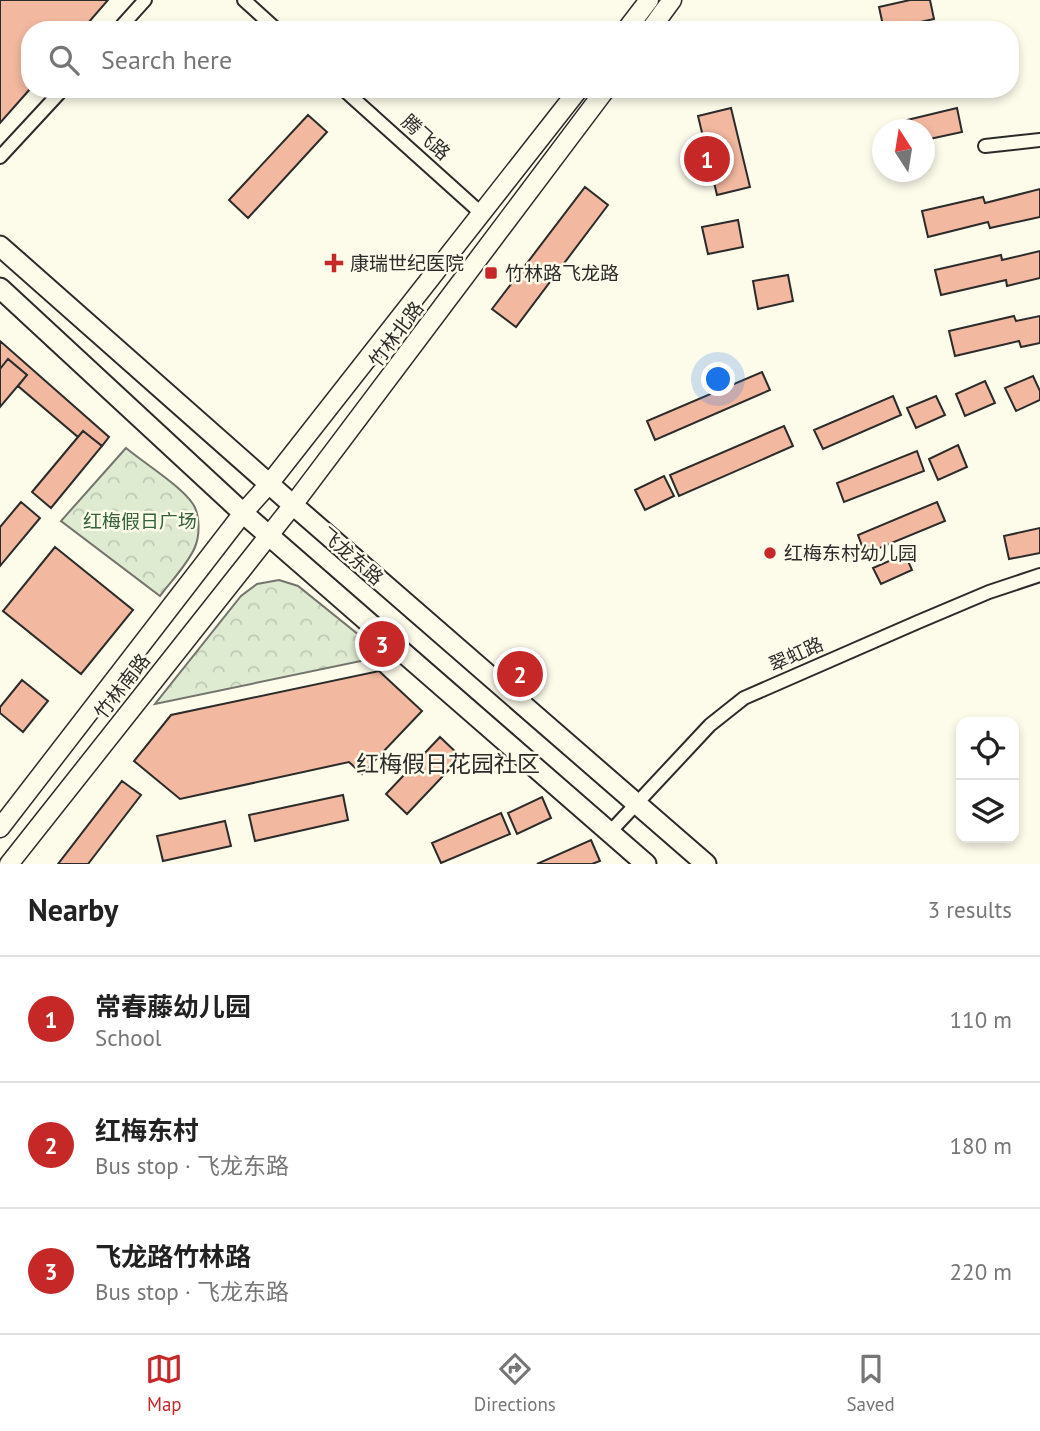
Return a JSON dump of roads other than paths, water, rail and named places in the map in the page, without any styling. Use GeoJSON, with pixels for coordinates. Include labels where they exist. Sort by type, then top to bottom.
{"type":"FeatureCollection","features":[{"type":"Feature","properties":{"kind":"main road"},"geometry":{"type":"LineString","coordinates":[[633,21],[649,0]]}},
{"type":"Feature","properties":{"kind":"main road"},"geometry":{"type":"LineString","coordinates":[[657,21],[672,0]]}},
{"type":"Feature","properties":{"kind":"main road","name":"竹林北路"},"geometry":{"type":"LineString","coordinates":[[243,513],[269,484],[572,98]]}},
{"type":"Feature","properties":{"kind":"main road","name":"竹林北路"},"geometry":{"type":"LineString","coordinates":[[268,534],[293,505],[599,98]]}},
{"type":"Feature","properties":{"kind":"main road","name":"飞龙东路"},"geometry":{"type":"LineString","coordinates":[[0,246],[706,864]]}},
{"type":"Feature","properties":{"kind":"main road","name":"飞龙东路"},"geometry":{"type":"LineString","coordinates":[[0,288],[243,513],[646,864]]}},
{"type":"Feature","properties":{"kind":"main road","name":"竹林南路"},"geometry":{"type":"LineString","coordinates":[[0,828],[243,513]]}},
{"type":"Feature","properties":{"kind":"main road","name":"竹林南路"},"geometry":{"type":"LineString","coordinates":[[9,864],[268,534]]}},
{"type":"Feature","properties":{"kind":"street"},"geometry":{"type":"LineString","coordinates":[[126,21],[145,0]]}},
{"type":"Feature","properties":{"kind":"street"},"geometry":{"type":"LineString","coordinates":[[244,0],[267,21]]}},
{"type":"Feature","properties":{"kind":"street"},"geometry":{"type":"LineString","coordinates":[[0,157],[55,98]]}},
{"type":"Feature","properties":{"kind":"street","name":"腾飞路"},"geometry":{"type":"LineString","coordinates":[[353,98],[482,214]]}},
{"type":"Feature","properties":{"kind":"street"},"geometry":{"type":"LineString","coordinates":[[985,146],[1040,140]]}},
{"type":"Feature","properties":{"kind":"street","name":"翠虹路"},"geometry":{"type":"LineString","coordinates":[[610,832],[710,725],[744,698],[977,597],[1040,575]]}},
{"type":"Feature","properties":{"kind":"place","name":"常春藤幼儿园"},"geometry":{"type":"Point","coordinates":[707,159]}},
{"type":"Feature","properties":{"kind":"place","name":"康瑞世纪医院"},"geometry":{"type":"Point","coordinates":[334,263]}},
{"type":"Feature","properties":{"kind":"place","name":"竹林路飞龙路"},"geometry":{"type":"Point","coordinates":[491,273]}},
{"type":"Feature","properties":{"kind":"place","name":"红梅东村幼儿园"},"geometry":{"type":"Point","coordinates":[770,553]}},
{"type":"Feature","properties":{"kind":"place","name":"飞龙路竹林路"},"geometry":{"type":"Point","coordinates":[382,644]}},
{"type":"Feature","properties":{"kind":"place","name":"红梅东村"},"geometry":{"type":"Point","coordinates":[520,674]}},
{"type":"Feature","properties":{"kind":"district","name":"红梅假日花园社区"},"geometry":{"type":"Point","coordinates":[448,764]}},
{"type":"Feature","properties":{"kind":"park label","name":"红梅假日广场"},"geometry":{"type":"Point","coordinates":[140,521]}}]}
